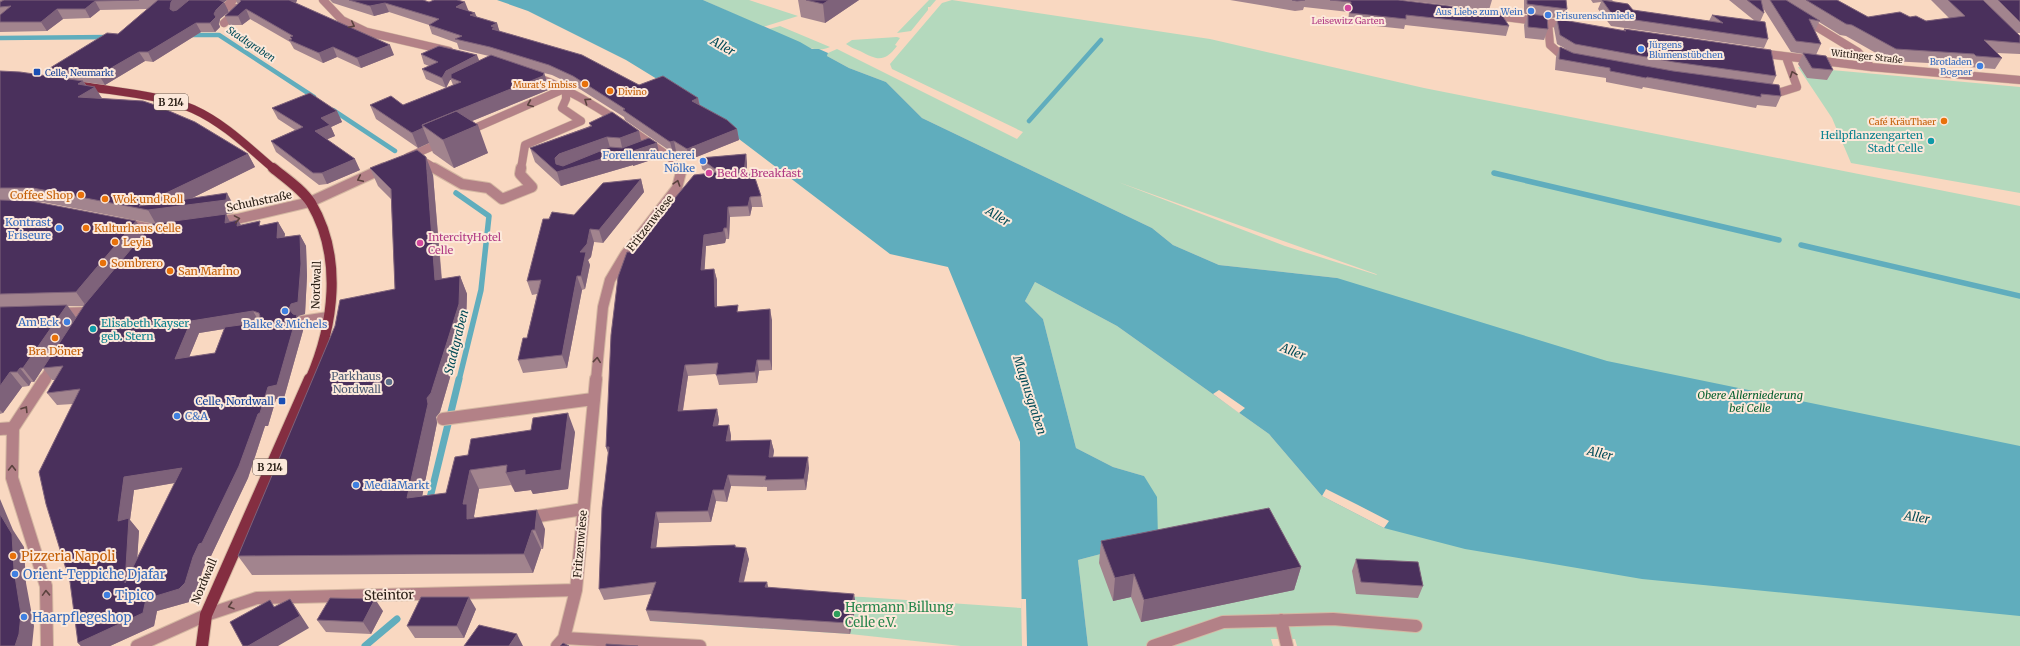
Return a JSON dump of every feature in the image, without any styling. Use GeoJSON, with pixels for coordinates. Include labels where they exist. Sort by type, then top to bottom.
{"type":"FeatureCollection","features":[{"type":"Feature","properties":{"kind":"main road","name":"Nordwall"},"geometry":{"type":"LineString","coordinates":[[77,85],[148,96],[193,109],[228,129],[296,187],[310,202],[325,234],[330,252],[332,274],[328,317],[316,366],[206,615],[202,646]]}},
{"type":"Feature","properties":{"kind":"street"},"geometry":{"type":"LineString","coordinates":[[224,23],[240,9],[227,6],[233,0]]}},
{"type":"Feature","properties":{"kind":"street"},"geometry":{"type":"LineString","coordinates":[[323,0],[341,20],[354,27],[373,34],[456,53]]}},
{"type":"Feature","properties":{"kind":"street"},"geometry":{"type":"LineString","coordinates":[[1481,14],[1575,26]]}},
{"type":"Feature","properties":{"kind":"street"},"geometry":{"type":"LineString","coordinates":[[1799,16],[1858,52],[1871,67]]}},
{"type":"Feature","properties":{"kind":"street"},"geometry":{"type":"LineString","coordinates":[[1548,22],[1550,45],[1559,53],[1578,60]]}},
{"type":"Feature","properties":{"kind":"street","name":"Wittinger Straße"},"geometry":{"type":"LineString","coordinates":[[1748,52],[1871,67],[2020,80]]}},
{"type":"Feature","properties":{"kind":"street"},"geometry":{"type":"LineString","coordinates":[[1758,89],[1781,92],[1797,87],[1794,75],[1786,57]]}},
{"type":"Feature","properties":{"kind":"street","name":"Fritzenwiese"},"geometry":{"type":"LineString","coordinates":[[524,73],[566,88],[649,147],[671,158],[681,172],[677,188],[625,255],[610,280],[603,307],[593,399],[576,590],[560,642]]}},
{"type":"Feature","properties":{"kind":"street"},"geometry":{"type":"LineString","coordinates":[[413,155],[462,184],[488,188],[502,199],[532,187],[520,174],[525,145],[581,121],[562,108],[566,99],[566,88]]}},
{"type":"Feature","properties":{"kind":"street","name":"Schuhstraße"},"geometry":{"type":"LineString","coordinates":[[208,223],[237,219],[310,202],[453,137],[566,88]]}},
{"type":"Feature","properties":{"kind":"street"},"geometry":{"type":"LineString","coordinates":[[121,223],[156,230],[171,228]]}},
{"type":"Feature","properties":{"kind":"street"},"geometry":{"type":"LineString","coordinates":[[147,242],[156,230]]}},
{"type":"Feature","properties":{"kind":"street"},"geometry":{"type":"LineString","coordinates":[[52,314],[92,310],[81,325]]}},
{"type":"Feature","properties":{"kind":"street"},"geometry":{"type":"LineString","coordinates":[[302,322],[328,317]]}},
{"type":"Feature","properties":{"kind":"street"},"geometry":{"type":"LineString","coordinates":[[47,646],[46,586],[12,478],[13,428],[63,351]]}},
{"type":"Feature","properties":{"kind":"street"},"geometry":{"type":"LineString","coordinates":[[443,419],[593,399]]}},
{"type":"Feature","properties":{"kind":"street"},"geometry":{"type":"LineString","coordinates":[[0,429],[13,428]]}},
{"type":"Feature","properties":{"kind":"street"},"geometry":{"type":"LineString","coordinates":[[514,519],[583,509]]}},
{"type":"Feature","properties":{"kind":"street","name":"Steintor"},"geometry":{"type":"LineString","coordinates":[[137,646],[206,615],[257,598],[576,590]]}},
{"type":"Feature","properties":{"kind":"street"},"geometry":{"type":"LineString","coordinates":[[1152,646],[1164,640],[1222,622],[1333,619],[1416,626]]}},
{"type":"Feature","properties":{"kind":"street"},"geometry":{"type":"LineString","coordinates":[[1281,620],[1287,646]]}},
{"type":"Feature","properties":{"kind":"street"},"geometry":{"type":"LineString","coordinates":[[560,642],[700,646]]}},
{"type":"Feature","properties":{"kind":"green space"},"geometry":{"type":"Polygon","coordinates":[[[703,0],[749,0],[798,16],[763,27],[703,0]]]}},
{"type":"Feature","properties":{"kind":"green space"},"geometry":{"type":"Polygon","coordinates":[[[929,0],[936,0],[930,7],[928,7],[928,10],[911,31],[897,33],[929,0]]]}},
{"type":"Feature","properties":{"kind":"green space","name":"Obere Allerniederung bei Celle"},"geometry":{"type":"Polygon","coordinates":[[[952,0],[1210,39],[1424,88],[2020,206],[2020,646],[1297,646],[1295,639],[1271,639],[1273,646],[1088,646],[1078,560],[1158,539],[1144,476],[1113,467],[1076,448],[1043,319],[1025,301],[1035,282],[1117,326],[1269,434],[1322,496],[1337,278],[1219,265],[1173,245],[1152,228],[922,118],[886,82],[849,68],[827,56],[828,53],[837,49],[1017,139],[1023,132],[892,69],[890,64],[942,3],[952,0]],[[1118,182],[1285,246],[1377,275],[1118,182]]]}},
{"type":"Feature","properties":{"kind":"green space"},"geometry":{"type":"Polygon","coordinates":[[[780,26],[830,47],[815,49],[807,47],[791,41],[769,29],[780,26]]]}},
{"type":"Feature","properties":{"kind":"green space"},"geometry":{"type":"Polygon","coordinates":[[[900,38],[895,45],[897,46],[888,55],[880,58],[871,56],[846,44],[852,40],[900,38]]]}},
{"type":"Feature","properties":{"kind":"green space","name":"Heilpflanzengarten Stadt Celle"},"geometry":{"type":"Polygon","coordinates":[[[1798,67],[2020,87],[2020,193],[1851,163],[1832,118],[1798,67]]]}},
{"type":"Feature","properties":{"kind":"green space","name":"Hermann Billung Celle e.V."},"geometry":{"type":"Polygon","coordinates":[[[769,593],[863,597],[1021,608],[1022,646],[961,646],[850,634],[650,621],[769,593]]]}},
{"type":"Feature","properties":{"kind":"water"},"geometry":{"type":"Polygon","coordinates":[[[497,0],[703,0],[800,42],[812,49],[819,49],[828,53],[827,56],[849,68],[886,82],[922,118],[1152,228],[1173,245],[1219,265],[1337,278],[1607,361],[2020,446],[2020,616],[1642,579],[1465,549],[1384,528],[1322,496],[1269,434],[1117,326],[1035,282],[1025,301],[1043,319],[1076,448],[1113,467],[1144,476],[1157,497],[1158,539],[1078,560],[1088,646],[1022,646],[1020,442],[948,267],[890,254],[731,133],[701,106],[626,60],[528,11],[497,0]]]}},
{"type":"Feature","properties":{"kind":"pier"},"geometry":{"type":"Polygon","coordinates":[[[1219,390],[1245,408],[1239,413],[1213,394],[1219,390]]]}},
{"type":"Feature","properties":{"kind":"pier"},"geometry":{"type":"Polygon","coordinates":[[[1326,489],[1389,521],[1384,528],[1322,496],[1326,489]]]}},
{"type":"Feature","properties":{"kind":"pier"},"geometry":{"type":"Polygon","coordinates":[[[1021,599],[1026,599],[1027,646],[1022,646],[1021,599]]]}},
{"type":"Feature","properties":{"kind":"building"},"geometry":{"type":"Polygon","coordinates":[[[4,0],[139,0],[95,1],[85,9],[57,9],[41,22],[0,22],[0,15],[11,6],[0,7],[0,2],[4,0]]]}},
{"type":"Feature","properties":{"kind":"building"},"geometry":{"type":"Polygon","coordinates":[[[158,0],[173,0],[171,2],[170,9],[173,11],[177,10],[189,0],[219,0],[224,2],[216,10],[214,14],[216,17],[210,23],[196,23],[148,52],[139,52],[99,75],[50,68],[107,33],[118,34],[158,0]]]}},
{"type":"Feature","properties":{"kind":"building"},"geometry":{"type":"Polygon","coordinates":[[[240,0],[289,0],[390,45],[357,58],[333,47],[319,53],[289,40],[292,39],[290,37],[293,36],[246,9],[238,16],[225,16],[241,1],[240,0]]]}},
{"type":"Feature","properties":{"kind":"building"},"geometry":{"type":"Polygon","coordinates":[[[349,0],[423,0],[429,2],[434,0],[457,0],[465,2],[456,7],[475,13],[470,15],[497,23],[491,26],[495,28],[492,29],[582,55],[639,85],[663,76],[698,98],[692,101],[727,120],[737,129],[687,149],[674,141],[670,142],[623,110],[625,109],[573,76],[549,65],[490,47],[455,39],[462,36],[429,25],[439,19],[385,3],[370,6],[349,0]]]}},
{"type":"Feature","properties":{"kind":"building"},"geometry":{"type":"Polygon","coordinates":[[[806,0],[829,0],[823,4],[806,0]]]}},
{"type":"Feature","properties":{"kind":"building"},"geometry":{"type":"Polygon","coordinates":[[[1330,0],[1398,0],[1500,12],[1509,26],[1406,15],[1406,19],[1350,13],[1351,2],[1330,0]]]}},
{"type":"Feature","properties":{"kind":"building"},"geometry":{"type":"Polygon","coordinates":[[[1527,0],[1566,0],[1567,9],[1527,4],[1527,0]]]}},
{"type":"Feature","properties":{"kind":"building"},"geometry":{"type":"Polygon","coordinates":[[[1602,0],[1628,4],[1633,10],[1723,23],[1712,15],[1765,22],[1768,39],[1614,17],[1602,0]]]}},
{"type":"Feature","properties":{"kind":"building"},"geometry":{"type":"Polygon","coordinates":[[[1747,0],[1761,0],[1764,13],[1747,0]]]}},
{"type":"Feature","properties":{"kind":"building"},"geometry":{"type":"Polygon","coordinates":[[[1770,0],[1786,0],[1820,21],[1809,19],[1821,44],[1796,41],[1770,0]]]}},
{"type":"Feature","properties":{"kind":"building"},"geometry":{"type":"Polygon","coordinates":[[[1806,0],[1837,0],[1868,17],[1900,12],[1910,17],[1916,16],[1926,21],[1965,16],[1948,0],[1983,0],[2020,36],[2020,43],[1984,40],[2002,58],[1976,56],[1974,54],[1896,49],[1852,25],[1846,24],[1806,0]]]}},
{"type":"Feature","properties":{"kind":"building"},"geometry":{"type":"Polygon","coordinates":[[[1998,0],[2020,0],[2020,22],[1998,0]]]}},
{"type":"Feature","properties":{"kind":"building"},"geometry":{"type":"Polygon","coordinates":[[[1528,14],[1547,16],[1548,29],[1528,27],[1528,14]]]}},
{"type":"Feature","properties":{"kind":"building"},"geometry":{"type":"Polygon","coordinates":[[[1557,19],[1626,31],[1624,29],[1771,50],[1776,76],[1674,62],[1575,44],[1560,35],[1557,19]]]}},
{"type":"Feature","properties":{"kind":"building"},"geometry":{"type":"Polygon","coordinates":[[[439,46],[477,55],[446,71],[442,78],[422,69],[438,62],[421,54],[439,46]]]}},
{"type":"Feature","properties":{"kind":"building"},"geometry":{"type":"Polygon","coordinates":[[[1560,47],[1573,53],[1673,71],[1779,85],[1781,96],[1761,94],[1761,97],[1610,71],[1610,68],[1559,59],[1560,47]]]}},
{"type":"Feature","properties":{"kind":"building"},"geometry":{"type":"Polygon","coordinates":[[[1803,53],[1826,56],[1833,70],[1812,68],[1803,53]]]}},
{"type":"Feature","properties":{"kind":"building"},"geometry":{"type":"Polygon","coordinates":[[[491,55],[544,73],[543,76],[422,125],[423,128],[412,133],[370,105],[391,96],[403,105],[461,82],[451,78],[451,74],[491,55]]]}},
{"type":"Feature","properties":{"kind":"building"},"geometry":{"type":"Polygon","coordinates":[[[0,71],[20,72],[83,81],[78,84],[95,87],[78,97],[143,101],[155,105],[195,122],[248,154],[139,206],[227,193],[226,200],[148,210],[33,188],[0,188],[0,71]]]}},
{"type":"Feature","properties":{"kind":"building"},"geometry":{"type":"Polygon","coordinates":[[[310,93],[337,111],[321,118],[330,125],[315,131],[355,159],[322,173],[313,173],[271,141],[303,127],[272,108],[310,93]]]}},
{"type":"Feature","properties":{"kind":"building"},"geometry":{"type":"Polygon","coordinates":[[[456,111],[478,125],[443,140],[422,125],[456,111]]]}},
{"type":"Feature","properties":{"kind":"building"},"geometry":{"type":"Polygon","coordinates":[[[612,112],[639,131],[620,138],[607,137],[559,154],[555,158],[556,164],[563,166],[610,147],[622,148],[649,138],[657,143],[557,172],[530,148],[592,126],[589,123],[612,112]]]}},
{"type":"Feature","properties":{"kind":"building"},"geometry":{"type":"Polygon","coordinates":[[[417,150],[426,157],[435,280],[460,276],[459,304],[431,393],[427,398],[428,404],[407,498],[446,493],[455,457],[468,455],[471,439],[531,430],[533,418],[568,413],[561,470],[525,475],[525,470],[506,473],[507,465],[470,470],[463,504],[467,504],[467,519],[537,510],[535,530],[532,530],[524,554],[238,556],[335,326],[340,300],[395,289],[391,189],[370,168],[417,150]]]}},
{"type":"Feature","properties":{"kind":"building"},"geometry":{"type":"Polygon","coordinates":[[[746,154],[744,174],[753,172],[761,196],[750,197],[748,206],[728,207],[727,228],[724,228],[723,232],[704,235],[701,270],[714,269],[715,307],[738,305],[737,312],[770,309],[770,360],[757,360],[755,372],[716,375],[718,363],[685,365],[678,411],[717,409],[713,426],[729,425],[726,441],[771,440],[769,457],[808,457],[804,479],[765,480],[766,476],[728,475],[724,490],[713,490],[708,511],[656,512],[651,548],[735,545],[735,547],[746,548],[739,582],[767,582],[765,587],[854,594],[848,623],[646,610],[656,582],[599,589],[602,508],[609,447],[606,447],[611,335],[618,277],[627,252],[630,252],[694,175],[719,172],[700,158],[746,154]]]}},
{"type":"Feature","properties":{"kind":"building"},"geometry":{"type":"Polygon","coordinates":[[[641,179],[599,230],[590,229],[587,244],[580,252],[586,252],[581,276],[577,276],[562,355],[518,360],[523,338],[527,338],[541,280],[527,281],[543,219],[549,219],[552,212],[574,215],[603,183],[641,179]]]}},
{"type":"Feature","properties":{"kind":"building"},"geometry":{"type":"Polygon","coordinates":[[[0,200],[31,201],[136,221],[76,292],[0,294],[0,200]]]}},
{"type":"Feature","properties":{"kind":"building"},"geometry":{"type":"Polygon","coordinates":[[[226,214],[225,223],[238,220],[237,226],[260,221],[259,226],[278,222],[277,238],[300,235],[301,264],[298,302],[291,304],[289,309],[293,314],[297,315],[277,385],[268,387],[260,413],[258,414],[239,466],[202,543],[199,544],[193,557],[185,583],[179,589],[146,599],[143,613],[78,643],[70,582],[46,504],[39,472],[80,389],[47,393],[63,366],[43,368],[85,304],[152,224],[226,214]],[[253,311],[191,321],[175,359],[215,353],[225,327],[255,323],[260,316],[259,313],[253,311]],[[182,468],[124,477],[118,521],[129,518],[125,583],[182,468]]]}},
{"type":"Feature","properties":{"kind":"building"},"geometry":{"type":"Polygon","coordinates":[[[67,305],[23,368],[20,368],[17,372],[10,372],[0,386],[0,307],[67,305]]]}},
{"type":"Feature","properties":{"kind":"building"},"geometry":{"type":"Polygon","coordinates":[[[1269,508],[1301,567],[1144,600],[1134,574],[1115,578],[1101,541],[1269,508]]]}},
{"type":"Feature","properties":{"kind":"building"},"geometry":{"type":"Polygon","coordinates":[[[0,514],[12,534],[14,570],[21,614],[19,634],[15,646],[0,646],[0,514]]]}},
{"type":"Feature","properties":{"kind":"building"},"geometry":{"type":"Polygon","coordinates":[[[1356,559],[1418,562],[1423,586],[1361,582],[1356,559]]]}},
{"type":"Feature","properties":{"kind":"building"},"geometry":{"type":"Polygon","coordinates":[[[421,597],[469,597],[457,626],[407,626],[421,597]]]}},
{"type":"Feature","properties":{"kind":"building"},"geometry":{"type":"Polygon","coordinates":[[[330,598],[375,599],[363,622],[317,620],[330,598]]]}},
{"type":"Feature","properties":{"kind":"building"},"geometry":{"type":"Polygon","coordinates":[[[290,599],[300,616],[248,646],[243,646],[230,622],[270,600],[274,607],[290,599]]]}},
{"type":"Feature","properties":{"kind":"building"},"geometry":{"type":"Polygon","coordinates":[[[479,625],[517,634],[509,646],[464,646],[479,625]]]}},
{"type":"Feature","properties":{"kind":"building"},"geometry":{"type":"Polygon","coordinates":[[[563,643],[569,646],[560,646],[563,643]]]}},
{"type":"Feature","properties":{"kind":"building"},"geometry":{"type":"Polygon","coordinates":[[[606,644],[638,646],[606,646],[606,644]]]}},
{"type":"Feature","properties":{"kind":"waterway","name":"Stadtgraben"},"geometry":{"type":"LineString","coordinates":[[190,35],[219,35],[314,97]]}},
{"type":"Feature","properties":{"kind":"waterway","name":"Stadtgraben"},"geometry":{"type":"LineString","coordinates":[[0,38],[108,37]]}},
{"type":"Feature","properties":{"kind":"waterway"},"geometry":{"type":"LineString","coordinates":[[1029,121],[1101,40]]}},
{"type":"Feature","properties":{"kind":"waterway","name":"Stadtgraben"},"geometry":{"type":"LineString","coordinates":[[333,110],[395,151]]}},
{"type":"Feature","properties":{"kind":"waterway"},"geometry":{"type":"LineString","coordinates":[[1494,173],[1779,240]]}},
{"type":"Feature","properties":{"kind":"waterway","name":"Stadtgraben"},"geometry":{"type":"LineString","coordinates":[[456,193],[489,216],[481,290],[459,380]]}},
{"type":"Feature","properties":{"kind":"waterway"},"geometry":{"type":"LineString","coordinates":[[1801,245],[2020,296]]}},
{"type":"Feature","properties":{"kind":"waterway","name":"Stadtgraben"},"geometry":{"type":"LineString","coordinates":[[429,502],[459,379]]}},
{"type":"Feature","properties":{"kind":"waterway","name":"Stadtgraben"},"geometry":{"type":"LineString","coordinates":[[365,646],[397,619]]}},
{"type":"Feature","properties":{"kind":"place","name":"Leisewitz Garten"},"geometry":{"type":"Point","coordinates":[1348,8]}},
{"type":"Feature","properties":{"kind":"place","name":"Aus Liebe zum Wein"},"geometry":{"type":"Point","coordinates":[1531,11]}},
{"type":"Feature","properties":{"kind":"place","name":"Frisurenschmiede"},"geometry":{"type":"Point","coordinates":[1548,15]}},
{"type":"Feature","properties":{"kind":"place","name":"Jürgens Blumenstübchen"},"geometry":{"type":"Point","coordinates":[1641,49]}},
{"type":"Feature","properties":{"kind":"place","name":"Brotladen Bogner"},"geometry":{"type":"Point","coordinates":[1980,66]}},
{"type":"Feature","properties":{"kind":"place","name":"Celle, Neumarkt"},"geometry":{"type":"Point","coordinates":[37,72]}},
{"type":"Feature","properties":{"kind":"place","name":"Murat's Imbiss"},"geometry":{"type":"Point","coordinates":[585,84]}},
{"type":"Feature","properties":{"kind":"place","name":"Divino"},"geometry":{"type":"Point","coordinates":[610,91]}},
{"type":"Feature","properties":{"kind":"place","name":"Café KräuThaer"},"geometry":{"type":"Point","coordinates":[1944,121]}},
{"type":"Feature","properties":{"kind":"place","name":"Heilpflanzengarten Stadt Celle"},"geometry":{"type":"Point","coordinates":[1931,141]}},
{"type":"Feature","properties":{"kind":"place","name":"Forellenräucherei Nölke"},"geometry":{"type":"Point","coordinates":[703,161]}},
{"type":"Feature","properties":{"kind":"place","name":"Bed & Breakfast"},"geometry":{"type":"Point","coordinates":[709,173]}},
{"type":"Feature","properties":{"kind":"place","name":"Coffee Shop"},"geometry":{"type":"Point","coordinates":[81,195]}},
{"type":"Feature","properties":{"kind":"place","name":"Wok und Roll"},"geometry":{"type":"Point","coordinates":[105,199]}},
{"type":"Feature","properties":{"kind":"place","name":"Kontrast Friseure"},"geometry":{"type":"Point","coordinates":[59,228]}},
{"type":"Feature","properties":{"kind":"place","name":"Kulturhaus Celle"},"geometry":{"type":"Point","coordinates":[86,228]}},
{"type":"Feature","properties":{"kind":"place","name":"Leyla"},"geometry":{"type":"Point","coordinates":[115,242]}},
{"type":"Feature","properties":{"kind":"place","name":"IntercityHotel Celle"},"geometry":{"type":"Point","coordinates":[420,243]}},
{"type":"Feature","properties":{"kind":"place","name":"Sombrero"},"geometry":{"type":"Point","coordinates":[103,263]}},
{"type":"Feature","properties":{"kind":"place","name":"San Marino"},"geometry":{"type":"Point","coordinates":[170,271]}},
{"type":"Feature","properties":{"kind":"place","name":"Balke & Michels"},"geometry":{"type":"Point","coordinates":[285,311]}},
{"type":"Feature","properties":{"kind":"place","name":"Am Eck"},"geometry":{"type":"Point","coordinates":[67,322]}},
{"type":"Feature","properties":{"kind":"place","name":"Elisabeth Kayser geb. Stern"},"geometry":{"type":"Point","coordinates":[93,329]}},
{"type":"Feature","properties":{"kind":"place","name":"Bra Döner"},"geometry":{"type":"Point","coordinates":[55,338]}},
{"type":"Feature","properties":{"kind":"place","name":"Parkhaus Nordwall"},"geometry":{"type":"Point","coordinates":[389,382]}},
{"type":"Feature","properties":{"kind":"place","name":"Celle, Nordwall"},"geometry":{"type":"Point","coordinates":[282,401]}},
{"type":"Feature","properties":{"kind":"place","name":"C&A"},"geometry":{"type":"Point","coordinates":[177,416]}},
{"type":"Feature","properties":{"kind":"place","name":"MediaMarkt"},"geometry":{"type":"Point","coordinates":[356,485]}},
{"type":"Feature","properties":{"kind":"place","name":"Pizzeria Napoli"},"geometry":{"type":"Point","coordinates":[13,556]}},
{"type":"Feature","properties":{"kind":"place","name":"Orient-Teppiche Djafar"},"geometry":{"type":"Point","coordinates":[15,574]}},
{"type":"Feature","properties":{"kind":"place","name":"Tipico"},"geometry":{"type":"Point","coordinates":[107,595]}},
{"type":"Feature","properties":{"kind":"place","name":"Hermann Billung Celle e.V."},"geometry":{"type":"Point","coordinates":[837,614]}},
{"type":"Feature","properties":{"kind":"place","name":"Haarpflegeshop"},"geometry":{"type":"Point","coordinates":[24,617]}},
{"type":"Feature","properties":{"kind":"water label","name":"Aller"},"geometry":{"type":"Point","coordinates":[723,46]}},
{"type":"Feature","properties":{"kind":"water label","name":"Aller"},"geometry":{"type":"Point","coordinates":[998,216]}},
{"type":"Feature","properties":{"kind":"water label","name":"Aller"},"geometry":{"type":"Point","coordinates":[1293,351]}},
{"type":"Feature","properties":{"kind":"water label","name":"Magnusgraben"},"geometry":{"type":"Point","coordinates":[1030,395]}},
{"type":"Feature","properties":{"kind":"water label","name":"Aller"},"geometry":{"type":"Point","coordinates":[1600,453]}},
{"type":"Feature","properties":{"kind":"water label","name":"Aller"},"geometry":{"type":"Point","coordinates":[1917,517]}}]}
